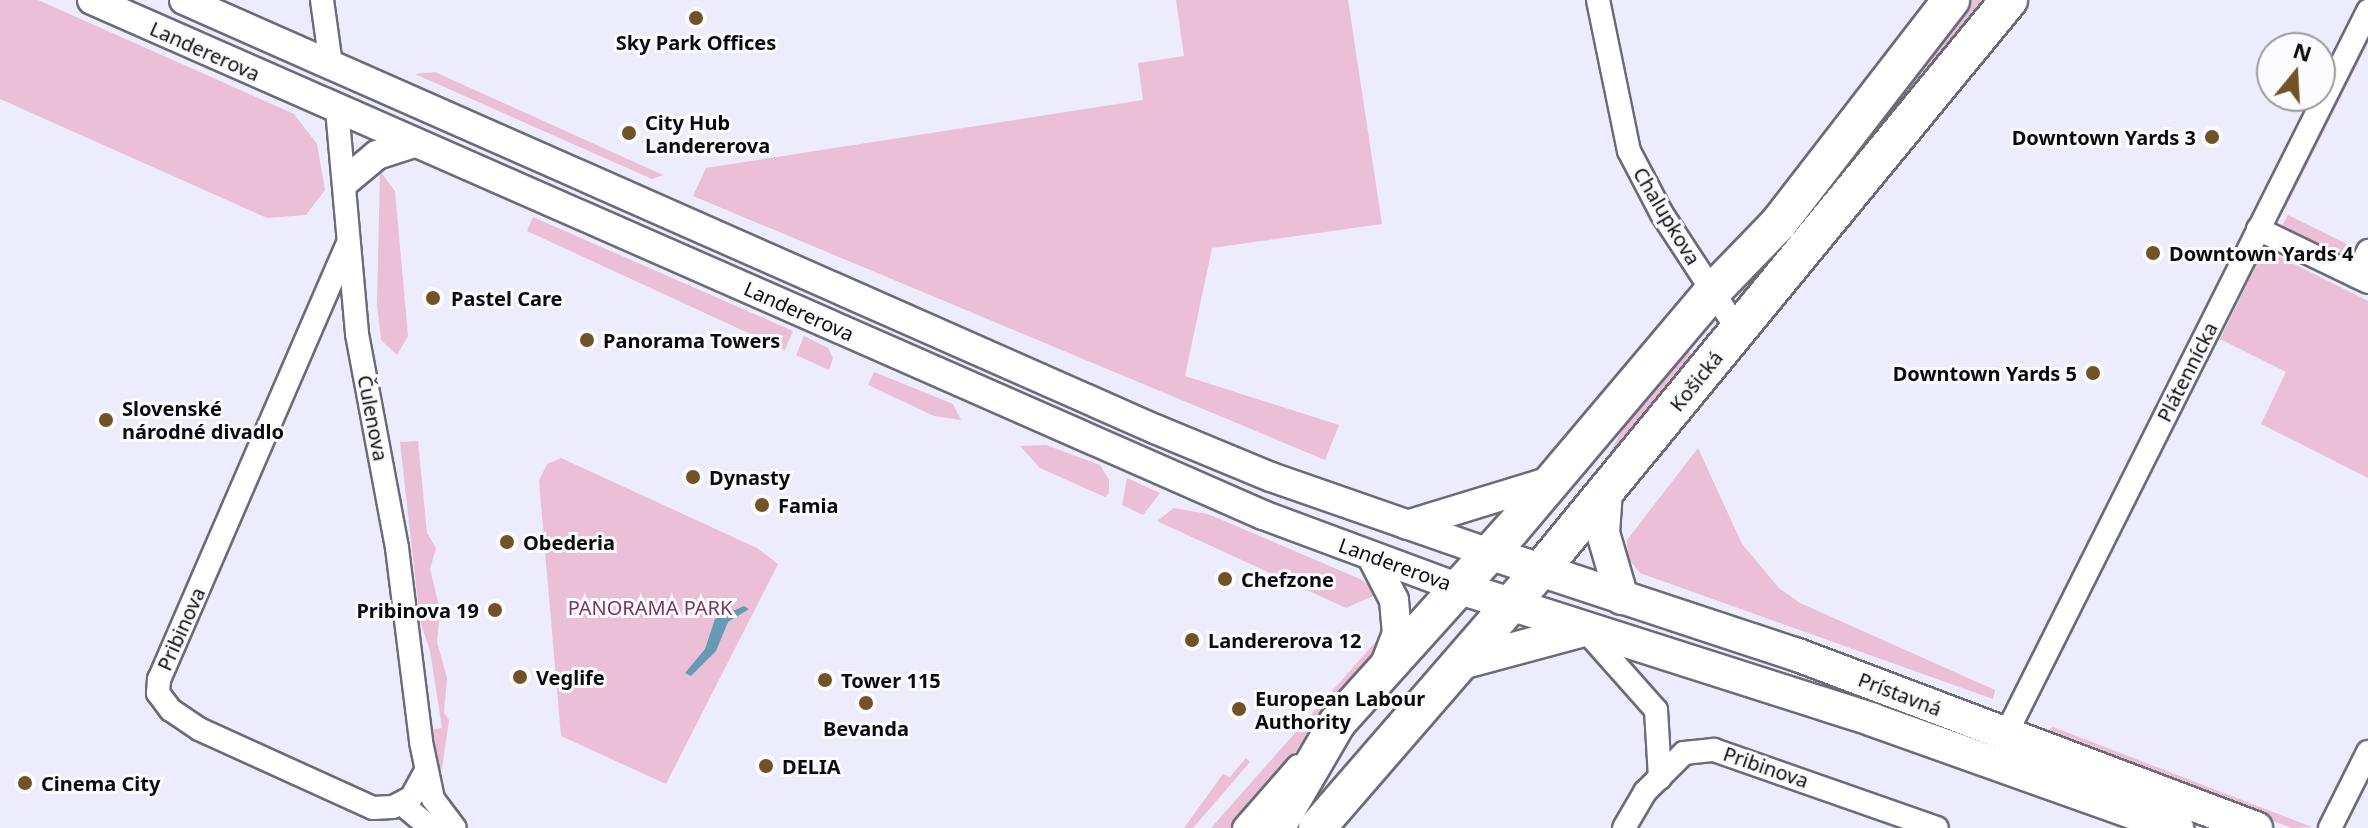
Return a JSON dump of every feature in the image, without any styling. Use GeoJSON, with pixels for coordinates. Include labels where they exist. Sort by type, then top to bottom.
{"type":"FeatureCollection","features":[{"type":"Feature","properties":{"kind":"main road"},"geometry":{"type":"LineString","coordinates":[[1276,828],[1337,723],[1554,480],[1713,291],[1778,224],[1951,0]]}},
{"type":"Feature","properties":{"kind":"main road","name":"Košická"},"geometry":{"type":"LineString","coordinates":[[1317,828],[1540,571],[2009,0]]}},
{"type":"Feature","properties":{"kind":"main road"},"geometry":{"type":"LineString","coordinates":[[1606,491],[1607,554],[1622,598]]}},
{"type":"Feature","properties":{"kind":"main road","name":"Landererova"},"geometry":{"type":"LineString","coordinates":[[1489,553],[1540,571]]}},
{"type":"Feature","properties":{"kind":"main road","name":"Prístavná"},"geometry":{"type":"LineString","coordinates":[[1540,571],[1795,654],[2256,828]]}},
{"type":"Feature","properties":{"kind":"main road","name":"Landererova"},"geometry":{"type":"LineString","coordinates":[[1457,587],[1511,605]]}},
{"type":"Feature","properties":{"kind":"main road","name":"Prístavná"},"geometry":{"type":"LineString","coordinates":[[1511,605],[1873,720],[2177,828]]}},
{"type":"Feature","properties":{"kind":"main road"},"geometry":{"type":"LineString","coordinates":[[1461,663],[1584,630]]}},
{"type":"Feature","properties":{"kind":"street","name":"Landererova"},"geometry":{"type":"LineString","coordinates":[[92,0],[1263,515],[1457,587]]}},
{"type":"Feature","properties":{"kind":"street","name":"Landererova"},"geometry":{"type":"LineString","coordinates":[[184,0],[1155,429],[1406,525],[1489,553]]}},
{"type":"Feature","properties":{"kind":"street","name":"Čulenova"},"geometry":{"type":"LineString","coordinates":[[322,0],[347,180],[348,243],[357,334],[397,548],[426,771],[433,799],[455,828]]}},
{"type":"Feature","properties":{"kind":"street","name":"Chalupkova"},"geometry":{"type":"LineString","coordinates":[[1598,0],[1629,151],[1662,214],[1738,330]]}},
{"type":"Feature","properties":{"kind":"street","name":"Plátennícka"},"geometry":{"type":"LineString","coordinates":[[2006,734],[2368,11]]}},
{"type":"Feature","properties":{"kind":"street"},"geometry":{"type":"LineString","coordinates":[[347,180],[377,155],[415,143]]}},
{"type":"Feature","properties":{"kind":"street"},"geometry":{"type":"LineString","coordinates":[[2258,229],[2362,279],[2368,251]]}},
{"type":"Feature","properties":{"kind":"street","name":"Pribinova"},"geometry":{"type":"LineString","coordinates":[[348,243],[336,280],[159,679],[158,693],[171,710],[199,729],[348,798],[373,808],[402,804]]}},
{"type":"Feature","properties":{"kind":"street"},"geometry":{"type":"LineString","coordinates":[[1406,525],[1554,480]]}},
{"type":"Feature","properties":{"kind":"street"},"geometry":{"type":"LineString","coordinates":[[1372,557],[1394,600],[1397,633],[1383,671]]}},
{"type":"Feature","properties":{"kind":"street"},"geometry":{"type":"LineString","coordinates":[[1584,630],[1656,710],[1660,778]]}},
{"type":"Feature","properties":{"kind":"street"},"geometry":{"type":"LineString","coordinates":[[1244,828],[1337,723]]}},
{"type":"Feature","properties":{"kind":"street","name":"Pribinova"},"geometry":{"type":"LineString","coordinates":[[1624,828],[1660,778],[1684,753],[1714,750],[1937,828]]}},
{"type":"Feature","properties":{"kind":"street"},"geometry":{"type":"LineString","coordinates":[[2330,828],[2368,752]]}},
{"type":"Feature","properties":{"kind":"street","name":"Košická"},"geometry":{"type":"LineString","coordinates":[[1338,828],[1377,757]]}},
{"type":"Feature","properties":{"kind":"street"},"geometry":{"type":"LineString","coordinates":[[426,771],[416,792],[402,804],[431,828]]}},
{"type":"Feature","properties":{"kind":"green space"},"geometry":{"type":"Polygon","coordinates":[[[0,0],[38,0],[294,114],[317,144],[325,190],[306,215],[267,218],[0,99],[0,0]]]}},
{"type":"Feature","properties":{"kind":"green space"},"geometry":{"type":"Polygon","coordinates":[[[1176,0],[1348,0],[1382,224],[1212,248],[1185,376],[1339,425],[1325,460],[693,196],[706,168],[1143,100],[1138,63],[1184,56],[1176,0]]]}},
{"type":"Feature","properties":{"kind":"green space"},"geometry":{"type":"Polygon","coordinates":[[[1968,0],[1987,0],[1745,297],[1746,284],[1890,108],[1968,0]]]}},
{"type":"Feature","properties":{"kind":"green space"},"geometry":{"type":"Polygon","coordinates":[[[2368,30],[2368,43],[2336,107],[2336,93],[2368,30]]]}},
{"type":"Feature","properties":{"kind":"green space"},"geometry":{"type":"Polygon","coordinates":[[[435,72],[663,175],[652,179],[415,74],[435,72]]]}},
{"type":"Feature","properties":{"kind":"green space"},"geometry":{"type":"Polygon","coordinates":[[[2327,112],[2334,112],[2285,209],[2279,206],[2327,112]]]}},
{"type":"Feature","properties":{"kind":"green space"},"geometry":{"type":"Polygon","coordinates":[[[380,171],[395,191],[408,336],[397,355],[381,340],[377,305],[380,171]]]}},
{"type":"Feature","properties":{"kind":"green space"},"geometry":{"type":"Polygon","coordinates":[[[2288,215],[2359,250],[2346,256],[2333,253],[2282,226],[2288,215]]]}},
{"type":"Feature","properties":{"kind":"green space"},"geometry":{"type":"Polygon","coordinates":[[[533,217],[793,331],[785,350],[527,231],[533,217]]]}},
{"type":"Feature","properties":{"kind":"green space"},"geometry":{"type":"Polygon","coordinates":[[[2264,249],[2368,301],[2368,478],[2261,424],[2286,372],[2220,339],[2264,249]]]}},
{"type":"Feature","properties":{"kind":"green space"},"geometry":{"type":"Polygon","coordinates":[[[804,336],[828,348],[833,358],[829,370],[796,355],[804,336]]]}},
{"type":"Feature","properties":{"kind":"green space"},"geometry":{"type":"Polygon","coordinates":[[[1688,350],[1692,355],[1660,395],[1641,431],[1547,535],[1602,466],[1626,424],[1688,350]]]}},
{"type":"Feature","properties":{"kind":"green space"},"geometry":{"type":"Polygon","coordinates":[[[874,372],[953,404],[961,420],[934,416],[868,385],[874,372]]]}},
{"type":"Feature","properties":{"kind":"green space"},"geometry":{"type":"Polygon","coordinates":[[[418,441],[427,533],[436,548],[430,569],[440,610],[437,642],[447,678],[444,713],[449,720],[442,769],[433,771],[426,730],[442,728],[430,651],[420,621],[400,442],[418,441]]]}},
{"type":"Feature","properties":{"kind":"green space"},"geometry":{"type":"Polygon","coordinates":[[[1046,445],[1100,465],[1109,480],[1109,493],[1105,497],[1040,468],[1020,446],[1046,445]]]}},
{"type":"Feature","properties":{"kind":"green space"},"geometry":{"type":"Polygon","coordinates":[[[1698,448],[1742,544],[1779,588],[1800,603],[1995,690],[1993,699],[1640,573],[1628,558],[1627,540],[1698,448]]]}},
{"type":"Feature","properties":{"kind":"green space","name":"PANORAMA PARK"},"geometry":{"type":"Polygon","coordinates":[[[561,458],[757,548],[778,564],[666,784],[561,736],[539,481],[547,464],[561,458]]]}},
{"type":"Feature","properties":{"kind":"green space"},"geometry":{"type":"Polygon","coordinates":[[[1127,478],[1160,493],[1143,515],[1122,505],[1127,478]]]}},
{"type":"Feature","properties":{"kind":"green space"},"geometry":{"type":"Polygon","coordinates":[[[1174,508],[1208,514],[1360,579],[1380,593],[1346,608],[1157,521],[1174,508]]]}},
{"type":"Feature","properties":{"kind":"green space"},"geometry":{"type":"Polygon","coordinates":[[[1386,630],[1375,654],[1234,828],[1211,828],[1386,630]]]}},
{"type":"Feature","properties":{"kind":"green space"},"geometry":{"type":"Polygon","coordinates":[[[2053,727],[2312,827],[2292,828],[2043,734],[2053,727]]]}},
{"type":"Feature","properties":{"kind":"green space"},"geometry":{"type":"Polygon","coordinates":[[[1246,758],[1250,762],[1193,828],[1184,828],[1223,774],[1230,777],[1246,758]]]}},
{"type":"Feature","properties":{"kind":"water"},"geometry":{"type":"Polygon","coordinates":[[[744,606],[749,609],[728,622],[716,651],[691,676],[685,673],[705,649],[715,619],[744,606]]]}},
{"type":"Feature","properties":{"kind":"place","name":"Sky Park Offices"},"geometry":{"type":"Point","coordinates":[696,18]}},
{"type":"Feature","properties":{"kind":"place","name":"City Hub Landererova"},"geometry":{"type":"Point","coordinates":[629,133]}},
{"type":"Feature","properties":{"kind":"place","name":"Downtown Yards 3"},"geometry":{"type":"Point","coordinates":[2212,137]}},
{"type":"Feature","properties":{"kind":"place","name":"Downtown Yards 4"},"geometry":{"type":"Point","coordinates":[2153,253]}},
{"type":"Feature","properties":{"kind":"place","name":"Pastel Care"},"geometry":{"type":"Point","coordinates":[433,298]}},
{"type":"Feature","properties":{"kind":"place","name":"Panorama Towers"},"geometry":{"type":"Point","coordinates":[587,340]}},
{"type":"Feature","properties":{"kind":"place","name":"Downtown Yards 5"},"geometry":{"type":"Point","coordinates":[2093,373]}},
{"type":"Feature","properties":{"kind":"place","name":"Slovenské národné divadlo"},"geometry":{"type":"Point","coordinates":[106,420]}},
{"type":"Feature","properties":{"kind":"place","name":"Dynasty"},"geometry":{"type":"Point","coordinates":[693,477]}},
{"type":"Feature","properties":{"kind":"place","name":"Famia"},"geometry":{"type":"Point","coordinates":[762,505]}},
{"type":"Feature","properties":{"kind":"place","name":"Obederia"},"geometry":{"type":"Point","coordinates":[507,542]}},
{"type":"Feature","properties":{"kind":"place","name":"Chefzone"},"geometry":{"type":"Point","coordinates":[1225,579]}},
{"type":"Feature","properties":{"kind":"place","name":"Pribinova 19"},"geometry":{"type":"Point","coordinates":[495,610]}},
{"type":"Feature","properties":{"kind":"place","name":"Landererova 12"},"geometry":{"type":"Point","coordinates":[1192,640]}},
{"type":"Feature","properties":{"kind":"place","name":"Veglife"},"geometry":{"type":"Point","coordinates":[520,677]}},
{"type":"Feature","properties":{"kind":"place","name":"Tower 115"},"geometry":{"type":"Point","coordinates":[825,680]}},
{"type":"Feature","properties":{"kind":"place","name":"Bevanda"},"geometry":{"type":"Point","coordinates":[866,703]}},
{"type":"Feature","properties":{"kind":"place","name":"European Labour Authority"},"geometry":{"type":"Point","coordinates":[1239,709]}},
{"type":"Feature","properties":{"kind":"place","name":"DELIA"},"geometry":{"type":"Point","coordinates":[766,766]}},
{"type":"Feature","properties":{"kind":"place","name":"Cinema City"},"geometry":{"type":"Point","coordinates":[25,783]}}]}
